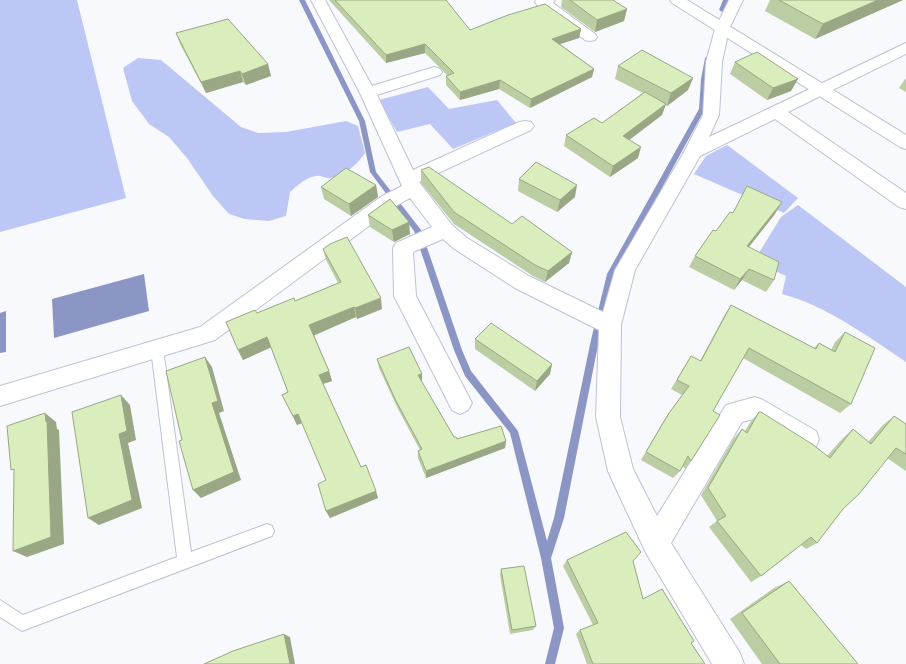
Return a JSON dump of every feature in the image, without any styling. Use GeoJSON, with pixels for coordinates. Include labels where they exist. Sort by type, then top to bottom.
{"type":"FeatureCollection","features":[{"type":"Feature","properties":{"kind":"street"},"geometry":{"type":"LineString","coordinates":[[318,0],[368,93],[403,191],[460,242],[522,282],[599,320]]}},
{"type":"Feature","properties":{"kind":"street"},"geometry":{"type":"LineString","coordinates":[[548,0],[542,2],[590,37]]}},
{"type":"Feature","properties":{"kind":"street"},"geometry":{"type":"LineString","coordinates":[[677,0],[906,143]]}},
{"type":"Feature","properties":{"kind":"street"},"geometry":{"type":"LineString","coordinates":[[730,664],[656,543],[621,471],[608,418],[599,320],[625,270],[693,152],[711,115],[713,68],[722,29],[736,0]]}},
{"type":"Feature","properties":{"kind":"street"},"geometry":{"type":"LineString","coordinates":[[693,152],[906,48]]}},
{"type":"Feature","properties":{"kind":"street"},"geometry":{"type":"LineString","coordinates":[[368,93],[434,72]]}},
{"type":"Feature","properties":{"kind":"street"},"geometry":{"type":"LineString","coordinates":[[777,112],[906,202]]}},
{"type":"Feature","properties":{"kind":"street"},"geometry":{"type":"LineString","coordinates":[[0,396],[207,334],[403,191],[525,126]]}},
{"type":"Feature","properties":{"kind":"street"},"geometry":{"type":"LineString","coordinates":[[445,230],[403,248],[405,296],[460,404]]}},
{"type":"Feature","properties":{"kind":"street"},"geometry":{"type":"LineString","coordinates":[[656,543],[734,413],[755,408],[807,439]]}},
{"type":"Feature","properties":{"kind":"lane"},"geometry":{"type":"LineString","coordinates":[[157,349],[185,562]]}},
{"type":"Feature","properties":{"kind":"lane"},"geometry":{"type":"LineString","coordinates":[[0,608],[22,623],[267,531]]}},
{"type":"Feature","properties":{"kind":"shaded area"},"geometry":{"type":"Polygon","coordinates":[[[0,0],[77,0],[126,198],[0,232],[0,0]]]}},
{"type":"Feature","properties":{"kind":"shaded area"},"geometry":{"type":"Polygon","coordinates":[[[138,58],[161,60],[241,127],[258,133],[286,132],[346,121],[358,126],[365,153],[355,165],[336,177],[329,178],[318,176],[305,180],[290,192],[286,216],[269,221],[245,219],[229,214],[213,196],[187,158],[169,137],[149,124],[132,101],[123,68],[138,58]]]}},
{"type":"Feature","properties":{"kind":"shaded area"},"geometry":{"type":"Polygon","coordinates":[[[428,87],[449,109],[497,100],[516,123],[453,149],[430,124],[397,132],[379,100],[428,87]]]}},
{"type":"Feature","properties":{"kind":"shaded area"},"geometry":{"type":"Polygon","coordinates":[[[727,145],[798,198],[784,213],[694,174],[706,156],[727,145]]]}},
{"type":"Feature","properties":{"kind":"shaded area"},"geometry":{"type":"Polygon","coordinates":[[[798,205],[906,287],[906,362],[831,314],[799,299],[782,294],[786,276],[754,261],[781,217],[798,205]]]}},
{"type":"Feature","properties":{"kind":"shaded area"},"geometry":{"type":"Polygon","coordinates":[[[144,274],[149,311],[54,338],[52,299],[144,274]]]}},
{"type":"Feature","properties":{"kind":"shaded area"},"geometry":{"type":"Polygon","coordinates":[[[6,311],[6,352],[0,353],[0,313],[6,311]]]}},
{"type":"Feature","properties":{"kind":"building"},"geometry":{"type":"Polygon","coordinates":[[[335,0],[446,0],[470,30],[508,15],[545,4],[581,29],[552,39],[594,69],[531,99],[500,80],[460,92],[446,76],[454,73],[425,44],[386,55],[335,0]]]}},
{"type":"Feature","properties":{"kind":"building"},"geometry":{"type":"Polygon","coordinates":[[[570,0],[613,0],[627,9],[597,20],[570,0]]]}},
{"type":"Feature","properties":{"kind":"building"},"geometry":{"type":"Polygon","coordinates":[[[779,0],[878,0],[823,24],[779,0]]]}},
{"type":"Feature","properties":{"kind":"building"},"geometry":{"type":"Polygon","coordinates":[[[228,19],[268,64],[242,74],[240,71],[201,82],[176,33],[228,19]]]}},
{"type":"Feature","properties":{"kind":"building"},"geometry":{"type":"Polygon","coordinates":[[[642,50],[693,78],[671,93],[618,66],[642,50]]]}},
{"type":"Feature","properties":{"kind":"building"},"geometry":{"type":"Polygon","coordinates":[[[757,52],[798,79],[773,88],[735,62],[757,52]]]}},
{"type":"Feature","properties":{"kind":"building"},"geometry":{"type":"Polygon","coordinates":[[[645,92],[666,104],[623,136],[641,147],[613,166],[566,135],[594,118],[602,123],[645,92]]]}},
{"type":"Feature","properties":{"kind":"building"},"geometry":{"type":"Polygon","coordinates":[[[536,162],[577,185],[560,200],[519,179],[536,162]]]}},
{"type":"Feature","properties":{"kind":"building"},"geometry":{"type":"Polygon","coordinates":[[[429,167],[512,224],[522,216],[572,252],[548,271],[535,265],[454,212],[421,170],[429,167]]]}},
{"type":"Feature","properties":{"kind":"building"},"geometry":{"type":"Polygon","coordinates":[[[346,168],[376,185],[349,204],[321,187],[346,168]]]}},
{"type":"Feature","properties":{"kind":"building"},"geometry":{"type":"Polygon","coordinates":[[[747,186],[782,202],[747,246],[779,262],[774,280],[749,269],[740,279],[695,256],[713,230],[716,231],[730,212],[733,213],[747,186]]]}},
{"type":"Feature","properties":{"kind":"building"},"geometry":{"type":"Polygon","coordinates":[[[390,199],[409,222],[392,230],[368,215],[390,199]]]}},
{"type":"Feature","properties":{"kind":"building"},"geometry":{"type":"Polygon","coordinates":[[[347,237],[381,298],[309,325],[329,371],[319,375],[361,467],[366,465],[376,491],[326,511],[318,484],[326,480],[298,414],[293,416],[282,395],[288,392],[267,337],[238,350],[226,322],[255,310],[257,313],[294,298],[295,301],[341,282],[323,249],[330,244],[347,237]]]}},
{"type":"Feature","properties":{"kind":"building"},"geometry":{"type":"Polygon","coordinates":[[[731,305],[816,349],[819,343],[835,352],[845,332],[875,348],[851,404],[749,348],[713,411],[720,415],[691,461],[688,456],[680,471],[646,452],[669,413],[689,386],[677,380],[691,356],[701,361],[731,305]]]}},
{"type":"Feature","properties":{"kind":"building"},"geometry":{"type":"Polygon","coordinates":[[[491,323],[552,364],[537,381],[475,339],[491,323]]]}},
{"type":"Feature","properties":{"kind":"building"},"geometry":{"type":"Polygon","coordinates":[[[409,347],[422,374],[418,375],[454,437],[457,439],[501,426],[506,441],[426,471],[418,451],[422,449],[396,401],[377,359],[409,347]]]}},
{"type":"Feature","properties":{"kind":"building"},"geometry":{"type":"Polygon","coordinates":[[[205,357],[218,401],[212,403],[234,472],[193,490],[179,441],[182,440],[166,371],[205,357]]]}},
{"type":"Feature","properties":{"kind":"building"},"geometry":{"type":"Polygon","coordinates":[[[121,395],[127,431],[119,434],[132,500],[88,518],[72,412],[121,395]]]}},
{"type":"Feature","properties":{"kind":"building"},"geometry":{"type":"Polygon","coordinates":[[[759,412],[812,444],[830,458],[853,429],[871,444],[894,416],[906,424],[906,454],[896,448],[859,494],[843,509],[817,543],[811,537],[761,576],[717,521],[726,516],[708,488],[742,429],[747,433],[759,412]]]}},
{"type":"Feature","properties":{"kind":"building"},"geometry":{"type":"Polygon","coordinates":[[[45,413],[46,422],[47,421],[51,537],[13,551],[14,469],[11,470],[7,426],[45,413]]]}},
{"type":"Feature","properties":{"kind":"building"},"geometry":{"type":"Polygon","coordinates":[[[626,532],[641,552],[633,561],[643,599],[662,589],[694,641],[691,643],[705,664],[593,664],[580,630],[598,623],[567,560],[626,532]]]}},
{"type":"Feature","properties":{"kind":"building"},"geometry":{"type":"Polygon","coordinates":[[[524,566],[536,626],[512,630],[501,569],[524,566]]]}},
{"type":"Feature","properties":{"kind":"building"},"geometry":{"type":"Polygon","coordinates":[[[789,581],[858,664],[780,664],[742,613],[789,581]]]}},
{"type":"Feature","properties":{"kind":"building"},"geometry":{"type":"Polygon","coordinates":[[[284,634],[290,664],[204,664],[233,651],[284,634]]]}},
{"type":"Feature","properties":{"kind":"waterway"},"geometry":{"type":"LineString","coordinates":[[302,0],[362,121],[373,172],[417,230],[458,350],[468,373],[514,431],[546,558]]}},
{"type":"Feature","properties":{"kind":"waterway"},"geometry":{"type":"LineString","coordinates":[[722,10],[726,0]]}},
{"type":"Feature","properties":{"kind":"waterway"},"geometry":{"type":"LineString","coordinates":[[546,558],[559,518],[595,340],[611,274],[702,109],[704,79],[708,58]]}},
{"type":"Feature","properties":{"kind":"waterway"},"geometry":{"type":"LineString","coordinates":[[546,558],[559,628],[550,664]]}}]}
